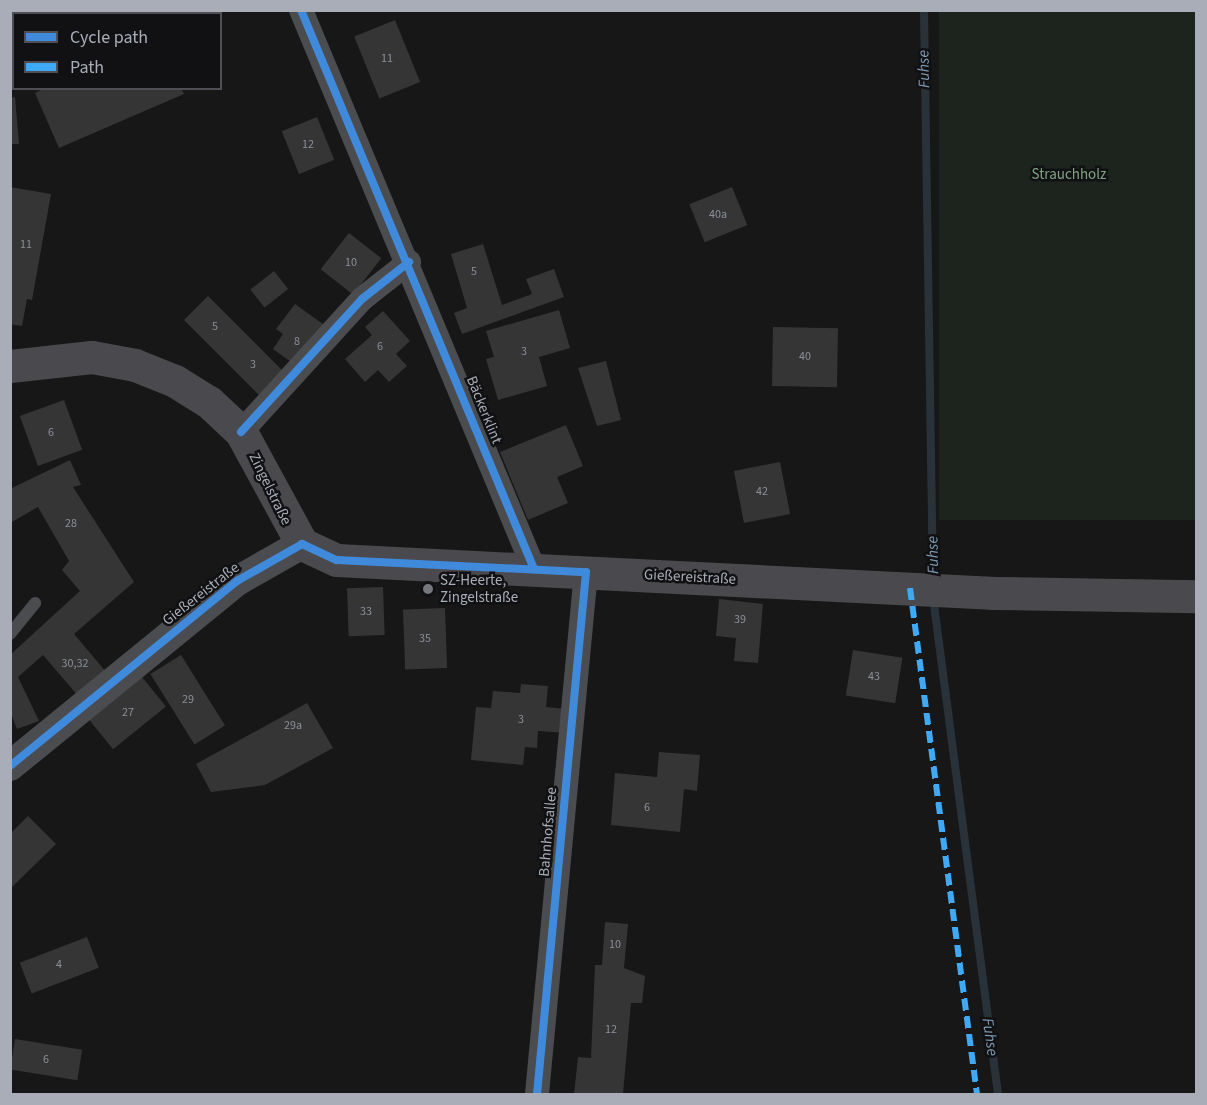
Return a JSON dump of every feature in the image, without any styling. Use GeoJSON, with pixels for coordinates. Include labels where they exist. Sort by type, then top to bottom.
{"type":"FeatureCollection","features":[{"type":"Feature","properties":{"kind":"main road","name":"Zingelstraße"},"geometry":{"type":"LineString","coordinates":[[10,366],[92,357],[135,365],[209,402],[241,432],[302,544]]}},
{"type":"Feature","properties":{"kind":"main road","name":"Gießereistraße"},"geometry":{"type":"LineString","coordinates":[[302,544],[337,560],[872,585],[995,593],[1197,596]]}},
{"type":"Feature","properties":{"kind":"street","name":"Bäckerklint"},"geometry":{"type":"LineString","coordinates":[[301,10],[408,262],[534,569]]}},
{"type":"Feature","properties":{"kind":"street"},"geometry":{"type":"LineString","coordinates":[[241,432],[362,299],[408,262]]}},
{"type":"Feature","properties":{"kind":"street","name":"Gießereistraße"},"geometry":{"type":"LineString","coordinates":[[10,766],[237,581],[302,544]]}},
{"type":"Feature","properties":{"kind":"street","name":"Bahnhofsallee"},"geometry":{"type":"LineString","coordinates":[[537,1095],[586,572]]}},
{"type":"Feature","properties":{"kind":"lane"},"geometry":{"type":"LineString","coordinates":[[10,634],[34,603]]}},
{"type":"Feature","properties":{"kind":"green space","name":"Strauchholz"},"geometry":{"type":"Polygon","coordinates":[[[939,11],[1196,11],[1196,520],[939,520],[939,11]]]}},
{"type":"Feature","properties":{"kind":"building"},"geometry":{"type":"Polygon","coordinates":[[[58,10],[59,12],[28,12],[58,10]]]}},
{"type":"Feature","properties":{"kind":"building"},"geometry":{"type":"Polygon","coordinates":[[[395,20],[420,82],[379,99],[354,36],[395,20]]]}},
{"type":"Feature","properties":{"kind":"building"},"geometry":{"type":"Polygon","coordinates":[[[41,90],[182,90],[184,94],[59,148],[35,93],[41,90]]]}},
{"type":"Feature","properties":{"kind":"building"},"geometry":{"type":"Polygon","coordinates":[[[15,97],[19,144],[10,144],[10,98],[15,97]]]}},
{"type":"Feature","properties":{"kind":"building"},"geometry":{"type":"Polygon","coordinates":[[[317,117],[334,160],[299,174],[282,131],[317,117]]]}},
{"type":"Feature","properties":{"kind":"building"},"geometry":{"type":"Polygon","coordinates":[[[10,187],[51,194],[32,300],[27,299],[22,326],[10,324],[10,187]]]}},
{"type":"Feature","properties":{"kind":"building"},"geometry":{"type":"Polygon","coordinates":[[[732,187],[747,225],[705,242],[689,204],[732,187]]]}},
{"type":"Feature","properties":{"kind":"building"},"geometry":{"type":"Polygon","coordinates":[[[349,233],[381,258],[353,294],[321,269],[349,233]]]}},
{"type":"Feature","properties":{"kind":"building"},"geometry":{"type":"Polygon","coordinates":[[[483,244],[502,305],[532,294],[526,279],[554,269],[564,297],[462,334],[454,313],[467,308],[451,254],[483,244]]]}},
{"type":"Feature","properties":{"kind":"building"},"geometry":{"type":"Polygon","coordinates":[[[274,271],[288,289],[265,308],[250,289],[274,271]]]}},
{"type":"Feature","properties":{"kind":"building"},"geometry":{"type":"Polygon","coordinates":[[[208,296],[284,372],[260,396],[184,320],[208,296]]]}},
{"type":"Feature","properties":{"kind":"building"},"geometry":{"type":"Polygon","coordinates":[[[295,304],[327,327],[298,367],[273,349],[283,334],[276,329],[295,304]]]}},
{"type":"Feature","properties":{"kind":"building"},"geometry":{"type":"Polygon","coordinates":[[[559,310],[570,348],[539,357],[547,386],[498,400],[486,359],[494,357],[486,331],[559,310]]]}},
{"type":"Feature","properties":{"kind":"building"},"geometry":{"type":"Polygon","coordinates":[[[383,311],[410,341],[396,354],[407,366],[389,382],[378,370],[365,382],[345,359],[372,335],[365,327],[383,311]]]}},
{"type":"Feature","properties":{"kind":"building"},"geometry":{"type":"Polygon","coordinates":[[[773,327],[838,328],[837,387],[772,386],[773,327]]]}},
{"type":"Feature","properties":{"kind":"building"},"geometry":{"type":"Polygon","coordinates":[[[606,361],[621,420],[597,426],[578,368],[606,361]]]}},
{"type":"Feature","properties":{"kind":"building"},"geometry":{"type":"Polygon","coordinates":[[[64,400],[82,450],[38,466],[20,416],[64,400]]]}},
{"type":"Feature","properties":{"kind":"building"},"geometry":{"type":"Polygon","coordinates":[[[566,425],[583,466],[557,477],[568,503],[528,520],[500,452],[566,425]]]}},
{"type":"Feature","properties":{"kind":"building"},"geometry":{"type":"Polygon","coordinates":[[[70,460],[81,485],[73,487],[134,582],[74,634],[107,673],[79,697],[43,655],[18,677],[39,721],[17,729],[10,711],[10,655],[80,591],[62,570],[69,561],[38,507],[10,523],[10,489],[70,460]]]}},
{"type":"Feature","properties":{"kind":"building"},"geometry":{"type":"Polygon","coordinates":[[[780,462],[790,514],[744,523],[734,471],[780,462]]]}},
{"type":"Feature","properties":{"kind":"building"},"geometry":{"type":"Polygon","coordinates":[[[383,587],[385,635],[349,636],[347,588],[383,587]]]}},
{"type":"Feature","properties":{"kind":"building"},"geometry":{"type":"Polygon","coordinates":[[[719,599],[763,604],[758,663],[734,661],[736,638],[716,636],[719,599]]]}},
{"type":"Feature","properties":{"kind":"building"},"geometry":{"type":"Polygon","coordinates":[[[445,608],[447,668],[405,669],[403,609],[445,608]]]}},
{"type":"Feature","properties":{"kind":"building"},"geometry":{"type":"Polygon","coordinates":[[[853,650],[902,658],[895,703],[846,695],[853,650]]]}},
{"type":"Feature","properties":{"kind":"building"},"geometry":{"type":"Polygon","coordinates":[[[181,655],[225,725],[194,744],[150,674],[181,655]]]}},
{"type":"Feature","properties":{"kind":"building"},"geometry":{"type":"Polygon","coordinates":[[[142,677],[166,707],[113,749],[89,720],[142,677]]]}},
{"type":"Feature","properties":{"kind":"building"},"geometry":{"type":"Polygon","coordinates":[[[521,684],[548,686],[546,707],[568,709],[566,733],[538,731],[537,748],[525,747],[523,765],[471,760],[476,707],[491,708],[493,691],[520,693],[521,684]]]}},
{"type":"Feature","properties":{"kind":"building"},"geometry":{"type":"Polygon","coordinates":[[[307,703],[333,748],[265,785],[211,792],[196,764],[307,703]]]}},
{"type":"Feature","properties":{"kind":"building"},"geometry":{"type":"Polygon","coordinates":[[[659,752],[700,755],[697,791],[684,789],[680,832],[611,825],[615,773],[657,777],[659,752]]]}},
{"type":"Feature","properties":{"kind":"building"},"geometry":{"type":"Polygon","coordinates":[[[28,816],[56,844],[10,889],[10,834],[28,816]]]}},
{"type":"Feature","properties":{"kind":"building"},"geometry":{"type":"Polygon","coordinates":[[[605,922],[628,924],[624,968],[645,976],[642,1003],[631,1003],[623,1094],[574,1094],[578,1057],[591,1058],[595,965],[602,965],[605,922]]]}},
{"type":"Feature","properties":{"kind":"building"},"geometry":{"type":"Polygon","coordinates":[[[87,937],[99,968],[32,994],[20,963],[87,937]]]}},
{"type":"Feature","properties":{"kind":"building"},"geometry":{"type":"Polygon","coordinates":[[[15,1039],[82,1050],[77,1080],[10,1070],[15,1039]]]}},
{"type":"Feature","properties":{"kind":"waterway","name":"Fuhse"},"geometry":{"type":"LineString","coordinates":[[924,10],[933,582]]}},
{"type":"Feature","properties":{"kind":"waterway","name":"Fuhse"},"geometry":{"type":"LineString","coordinates":[[933,597],[998,1094]]}},
{"type":"Feature","properties":{"kind":"marked path"},"geometry":{"type":"LineString","coordinates":[[910,588],[977,1094]]}},
{"type":"Feature","properties":{"kind":"cycle path"},"geometry":{"type":"LineString","coordinates":[[301,10],[534,569]]}},
{"type":"Feature","properties":{"kind":"cycle path"},"geometry":{"type":"LineString","coordinates":[[241,432],[362,299],[409,262]]}},
{"type":"Feature","properties":{"kind":"cycle path"},"geometry":{"type":"LineString","coordinates":[[10,766],[237,581],[302,544],[337,560],[586,572],[537,1094]]}},
{"type":"Feature","properties":{"kind":"place","name":"SZ-Heerte, Zingelstraße"},"geometry":{"type":"Point","coordinates":[428,589]}}]}
